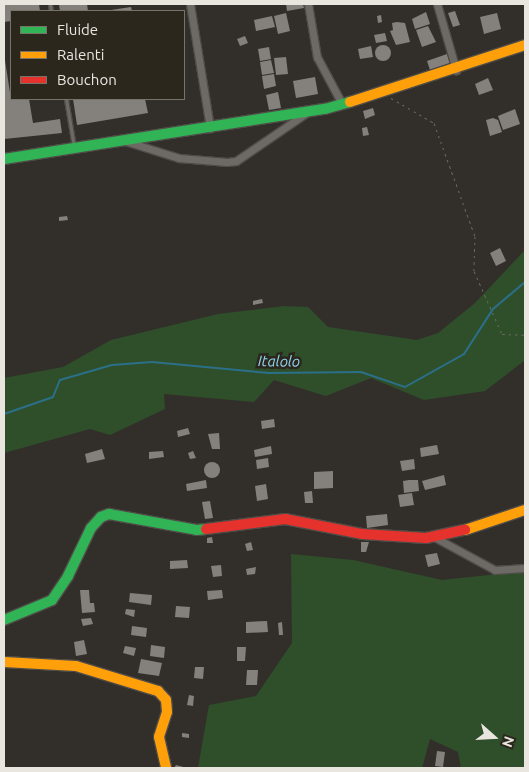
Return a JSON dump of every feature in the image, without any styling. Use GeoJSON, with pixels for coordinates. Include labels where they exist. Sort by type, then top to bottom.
{"type":"FeatureCollection","features":[{"type":"Feature","properties":{"kind":"street"},"geometry":{"type":"LineString","coordinates":[[190,4],[210,128]]}},
{"type":"Feature","properties":{"kind":"street"},"geometry":{"type":"LineString","coordinates":[[308,4],[317,57],[341,102]]}},
{"type":"Feature","properties":{"kind":"street"},"geometry":{"type":"LineString","coordinates":[[437,4],[456,70]]}},
{"type":"Feature","properties":{"kind":"street"},"geometry":{"type":"LineString","coordinates":[[4,159],[307,112],[456,70],[525,45]]}},
{"type":"Feature","properties":{"kind":"street"},"geometry":{"type":"LineString","coordinates":[[123,140],[179,158],[236,161],[307,112]]}},
{"type":"Feature","properties":{"kind":"street"},"geometry":{"type":"LineString","coordinates":[[4,620],[52,600],[68,576],[91,528],[101,517],[109,514],[197,530],[285,519],[362,534],[436,538],[525,510]]}},
{"type":"Feature","properties":{"kind":"street"},"geometry":{"type":"LineString","coordinates":[[436,538],[495,570],[525,568]]}},
{"type":"Feature","properties":{"kind":"street"},"geometry":{"type":"LineString","coordinates":[[4,662],[76,666],[158,690],[166,700],[167,712],[159,737],[166,768]]}},
{"type":"Feature","properties":{"kind":"lane"},"geometry":{"type":"LineString","coordinates":[[66,100],[74,148]]}},
{"type":"Feature","properties":{"kind":"path"},"geometry":{"type":"LineString","coordinates":[[379,92],[434,123],[476,236],[474,272],[502,334],[525,335]]}},
{"type":"Feature","properties":{"kind":"green space"},"geometry":{"type":"Polygon","coordinates":[[[525,250],[525,360],[485,391],[424,400],[371,378],[326,396],[274,380],[254,402],[164,394],[165,409],[110,435],[90,429],[4,453],[4,378],[63,367],[111,340],[218,314],[284,306],[308,307],[328,327],[417,340],[438,333],[475,303],[525,250]]]}},
{"type":"Feature","properties":{"kind":"green space"},"geometry":{"type":"Polygon","coordinates":[[[291,554],[353,560],[442,580],[525,571],[525,768],[461,768],[458,752],[430,739],[422,768],[198,768],[209,705],[256,696],[292,643],[291,554]]]}},
{"type":"Feature","properties":{"kind":"building"},"geometry":{"type":"Polygon","coordinates":[[[4,4],[39,4],[40,10],[10,10],[10,21],[4,22],[4,4]]]}},
{"type":"Feature","properties":{"kind":"building"},"geometry":{"type":"Polygon","coordinates":[[[87,4],[88,10],[60,10],[59,5],[87,4]]]}},
{"type":"Feature","properties":{"kind":"building"},"geometry":{"type":"Polygon","coordinates":[[[286,4],[303,4],[304,8],[287,11],[286,4]]]}},
{"type":"Feature","properties":{"kind":"building"},"geometry":{"type":"Polygon","coordinates":[[[131,7],[132,10],[111,10],[131,7]]]}},
{"type":"Feature","properties":{"kind":"building"},"geometry":{"type":"Polygon","coordinates":[[[455,11],[460,25],[453,27],[448,13],[455,11]]]}},
{"type":"Feature","properties":{"kind":"building"},"geometry":{"type":"Polygon","coordinates":[[[426,12],[430,24],[415,29],[412,19],[426,12]]]}},
{"type":"Feature","properties":{"kind":"building"},"geometry":{"type":"Polygon","coordinates":[[[286,13],[290,31],[278,34],[274,16],[286,13]]]}},
{"type":"Feature","properties":{"kind":"building"},"geometry":{"type":"Polygon","coordinates":[[[497,13],[501,29],[484,34],[480,17],[497,13]]]}},
{"type":"Feature","properties":{"kind":"building"},"geometry":{"type":"Polygon","coordinates":[[[381,15],[382,22],[378,23],[377,16],[381,15]]]}},
{"type":"Feature","properties":{"kind":"building"},"geometry":{"type":"Polygon","coordinates":[[[272,16],[275,27],[256,31],[254,20],[272,16]]]}},
{"type":"Feature","properties":{"kind":"building"},"geometry":{"type":"Polygon","coordinates":[[[392,23],[405,23],[410,42],[396,45],[390,31],[393,30],[392,23]]]}},
{"type":"Feature","properties":{"kind":"building"},"geometry":{"type":"Polygon","coordinates":[[[428,26],[436,42],[422,47],[416,30],[428,26]]]}},
{"type":"Feature","properties":{"kind":"building"},"geometry":{"type":"Polygon","coordinates":[[[385,33],[387,41],[376,43],[374,35],[385,33]]]}},
{"type":"Feature","properties":{"kind":"building"},"geometry":{"type":"Polygon","coordinates":[[[245,36],[248,43],[240,46],[237,39],[245,36]]]}},
{"type":"Feature","properties":{"kind":"building"},"geometry":{"type":"Polygon","coordinates":[[[380,45],[386,45],[391,50],[389,59],[380,61],[375,56],[375,50],[380,45]]]}},
{"type":"Feature","properties":{"kind":"building"},"geometry":{"type":"Polygon","coordinates":[[[371,46],[373,57],[360,59],[358,49],[371,46]]]}},
{"type":"Feature","properties":{"kind":"building"},"geometry":{"type":"Polygon","coordinates":[[[269,47],[271,59],[260,61],[258,49],[269,47]]]}},
{"type":"Feature","properties":{"kind":"building"},"geometry":{"type":"Polygon","coordinates":[[[4,54],[10,100],[29,100],[33,123],[60,119],[62,133],[4,139],[4,54]]]}},
{"type":"Feature","properties":{"kind":"building"},"geometry":{"type":"Polygon","coordinates":[[[447,54],[450,63],[430,70],[427,61],[447,54]]]}},
{"type":"Feature","properties":{"kind":"building"},"geometry":{"type":"Polygon","coordinates":[[[286,57],[288,74],[276,75],[274,58],[286,57]]]}},
{"type":"Feature","properties":{"kind":"building"},"geometry":{"type":"Polygon","coordinates":[[[271,60],[274,73],[262,75],[260,62],[271,60]]]}},
{"type":"Feature","properties":{"kind":"building"},"geometry":{"type":"Polygon","coordinates":[[[274,74],[276,86],[264,89],[262,76],[274,74]]]}},
{"type":"Feature","properties":{"kind":"building"},"geometry":{"type":"Polygon","coordinates":[[[315,77],[318,94],[296,98],[293,81],[315,77]]]}},
{"type":"Feature","properties":{"kind":"building"},"geometry":{"type":"Polygon","coordinates":[[[488,78],[493,90],[479,95],[475,84],[488,78]]]}},
{"type":"Feature","properties":{"kind":"building"},"geometry":{"type":"Polygon","coordinates":[[[278,92],[281,108],[269,110],[266,95],[278,92]]]}},
{"type":"Feature","properties":{"kind":"building"},"geometry":{"type":"Polygon","coordinates":[[[73,100],[145,100],[148,113],[77,125],[73,100]]]}},
{"type":"Feature","properties":{"kind":"building"},"geometry":{"type":"Polygon","coordinates":[[[373,108],[375,115],[365,119],[363,111],[373,108]]]}},
{"type":"Feature","properties":{"kind":"building"},"geometry":{"type":"Polygon","coordinates":[[[515,109],[520,124],[503,130],[498,116],[515,109]]]}},
{"type":"Feature","properties":{"kind":"building"},"geometry":{"type":"Polygon","coordinates":[[[493,118],[498,120],[502,132],[490,136],[486,120],[493,118]]]}},
{"type":"Feature","properties":{"kind":"building"},"geometry":{"type":"Polygon","coordinates":[[[367,127],[369,135],[363,136],[362,128],[367,127]]]}},
{"type":"Feature","properties":{"kind":"building"},"geometry":{"type":"Polygon","coordinates":[[[67,216],[68,220],[59,221],[59,217],[67,216]]]}},
{"type":"Feature","properties":{"kind":"building"},"geometry":{"type":"Polygon","coordinates":[[[500,248],[506,261],[496,266],[490,253],[500,248]]]}},
{"type":"Feature","properties":{"kind":"building"},"geometry":{"type":"Polygon","coordinates":[[[262,299],[263,303],[253,305],[253,301],[262,299]]]}},
{"type":"Feature","properties":{"kind":"building"},"geometry":{"type":"Polygon","coordinates":[[[274,419],[275,427],[262,429],[261,421],[274,419]]]}},
{"type":"Feature","properties":{"kind":"building"},"geometry":{"type":"Polygon","coordinates":[[[188,428],[190,434],[178,437],[177,431],[188,428]]]}},
{"type":"Feature","properties":{"kind":"building"},"geometry":{"type":"Polygon","coordinates":[[[219,433],[220,449],[212,449],[208,434],[219,433]]]}},
{"type":"Feature","properties":{"kind":"building"},"geometry":{"type":"Polygon","coordinates":[[[437,445],[439,454],[421,457],[420,448],[437,445]]]}},
{"type":"Feature","properties":{"kind":"building"},"geometry":{"type":"Polygon","coordinates":[[[271,446],[272,454],[255,457],[254,450],[271,446]]]}},
{"type":"Feature","properties":{"kind":"building"},"geometry":{"type":"Polygon","coordinates":[[[102,449],[105,459],[87,463],[85,454],[102,449]]]}},
{"type":"Feature","properties":{"kind":"building"},"geometry":{"type":"Polygon","coordinates":[[[163,451],[164,457],[149,459],[149,452],[163,451]]]}},
{"type":"Feature","properties":{"kind":"building"},"geometry":{"type":"Polygon","coordinates":[[[193,451],[196,458],[190,459],[188,453],[193,451]]]}},
{"type":"Feature","properties":{"kind":"building"},"geometry":{"type":"Polygon","coordinates":[[[268,458],[269,467],[257,469],[256,460],[268,458]]]}},
{"type":"Feature","properties":{"kind":"building"},"geometry":{"type":"Polygon","coordinates":[[[414,459],[415,469],[402,471],[400,461],[414,459]]]}},
{"type":"Feature","properties":{"kind":"building"},"geometry":{"type":"Polygon","coordinates":[[[212,462],[220,470],[212,478],[204,470],[212,462]]]}},
{"type":"Feature","properties":{"kind":"building"},"geometry":{"type":"Polygon","coordinates":[[[333,471],[333,488],[314,489],[314,472],[333,471]]]}},
{"type":"Feature","properties":{"kind":"building"},"geometry":{"type":"Polygon","coordinates":[[[444,475],[446,485],[425,490],[422,481],[444,475]]]}},
{"type":"Feature","properties":{"kind":"building"},"geometry":{"type":"Polygon","coordinates":[[[206,480],[207,488],[187,491],[186,484],[206,480]]]}},
{"type":"Feature","properties":{"kind":"building"},"geometry":{"type":"Polygon","coordinates":[[[418,480],[419,491],[404,493],[403,481],[418,480]]]}},
{"type":"Feature","properties":{"kind":"building"},"geometry":{"type":"Polygon","coordinates":[[[266,484],[268,499],[257,501],[255,486],[266,484]]]}},
{"type":"Feature","properties":{"kind":"building"},"geometry":{"type":"Polygon","coordinates":[[[312,491],[313,503],[305,503],[304,492],[312,491]]]}},
{"type":"Feature","properties":{"kind":"building"},"geometry":{"type":"Polygon","coordinates":[[[412,493],[414,505],[400,507],[398,495],[412,493]]]}},
{"type":"Feature","properties":{"kind":"building"},"geometry":{"type":"Polygon","coordinates":[[[210,501],[213,518],[205,519],[202,502],[210,501]]]}},
{"type":"Feature","properties":{"kind":"building"},"geometry":{"type":"Polygon","coordinates":[[[387,514],[388,525],[367,528],[366,516],[387,514]]]}},
{"type":"Feature","properties":{"kind":"building"},"geometry":{"type":"Polygon","coordinates":[[[212,537],[213,543],[207,543],[207,538],[212,537]]]}},
{"type":"Feature","properties":{"kind":"building"},"geometry":{"type":"Polygon","coordinates":[[[251,542],[253,550],[247,551],[245,544],[251,542]]]}},
{"type":"Feature","properties":{"kind":"building"},"geometry":{"type":"Polygon","coordinates":[[[361,542],[369,542],[366,552],[361,552],[361,542]]]}},
{"type":"Feature","properties":{"kind":"building"},"geometry":{"type":"Polygon","coordinates":[[[437,553],[440,564],[428,567],[425,555],[437,553]]]}},
{"type":"Feature","properties":{"kind":"building"},"geometry":{"type":"Polygon","coordinates":[[[187,560],[188,568],[170,569],[170,561],[187,560]]]}},
{"type":"Feature","properties":{"kind":"building"},"geometry":{"type":"Polygon","coordinates":[[[221,565],[222,576],[213,577],[211,566],[221,565]]]}},
{"type":"Feature","properties":{"kind":"building"},"geometry":{"type":"Polygon","coordinates":[[[256,567],[255,574],[247,575],[246,569],[256,567]]]}},
{"type":"Feature","properties":{"kind":"building"},"geometry":{"type":"Polygon","coordinates":[[[80,590],[89,590],[90,603],[94,603],[95,612],[82,613],[80,590]]]}},
{"type":"Feature","properties":{"kind":"building"},"geometry":{"type":"Polygon","coordinates":[[[222,590],[223,598],[208,600],[207,591],[222,590]]]}},
{"type":"Feature","properties":{"kind":"building"},"geometry":{"type":"Polygon","coordinates":[[[130,593],[152,595],[151,605],[129,602],[130,593]]]}},
{"type":"Feature","properties":{"kind":"building"},"geometry":{"type":"Polygon","coordinates":[[[176,606],[190,607],[189,618],[175,617],[176,606]]]}},
{"type":"Feature","properties":{"kind":"building"},"geometry":{"type":"Polygon","coordinates":[[[126,609],[135,610],[134,617],[125,614],[126,609]]]}},
{"type":"Feature","properties":{"kind":"building"},"geometry":{"type":"Polygon","coordinates":[[[91,618],[93,624],[83,626],[81,619],[91,618]]]}},
{"type":"Feature","properties":{"kind":"building"},"geometry":{"type":"Polygon","coordinates":[[[267,621],[268,632],[246,633],[246,622],[267,621]]]}},
{"type":"Feature","properties":{"kind":"building"},"geometry":{"type":"Polygon","coordinates":[[[282,622],[283,635],[279,635],[278,623],[282,622]]]}},
{"type":"Feature","properties":{"kind":"building"},"geometry":{"type":"Polygon","coordinates":[[[132,626],[147,628],[146,637],[131,635],[132,626]]]}},
{"type":"Feature","properties":{"kind":"building"},"geometry":{"type":"Polygon","coordinates":[[[84,640],[87,654],[76,656],[74,642],[84,640]]]}},
{"type":"Feature","properties":{"kind":"building"},"geometry":{"type":"Polygon","coordinates":[[[151,645],[165,647],[164,658],[150,656],[151,645]]]}},
{"type":"Feature","properties":{"kind":"building"},"geometry":{"type":"Polygon","coordinates":[[[125,646],[136,648],[134,656],[123,653],[125,646]]]}},
{"type":"Feature","properties":{"kind":"building"},"geometry":{"type":"Polygon","coordinates":[[[237,647],[246,647],[245,661],[237,661],[237,647]]]}},
{"type":"Feature","properties":{"kind":"building"},"geometry":{"type":"Polygon","coordinates":[[[141,659],[162,663],[159,676],[138,673],[141,659]]]}},
{"type":"Feature","properties":{"kind":"building"},"geometry":{"type":"Polygon","coordinates":[[[195,667],[204,667],[203,679],[194,678],[195,667]]]}},
{"type":"Feature","properties":{"kind":"building"},"geometry":{"type":"Polygon","coordinates":[[[247,670],[258,670],[257,685],[246,685],[247,670]]]}},
{"type":"Feature","properties":{"kind":"building"},"geometry":{"type":"Polygon","coordinates":[[[189,695],[194,696],[193,706],[187,705],[189,695]]]}},
{"type":"Feature","properties":{"kind":"building"},"geometry":{"type":"Polygon","coordinates":[[[182,733],[189,734],[189,738],[182,737],[182,733]]]}},
{"type":"Feature","properties":{"kind":"building"},"geometry":{"type":"Polygon","coordinates":[[[437,751],[445,752],[443,767],[435,766],[437,751]]]}},
{"type":"Feature","properties":{"kind":"building"},"geometry":{"type":"Polygon","coordinates":[[[176,765],[187,768],[174,768],[176,765]]]}},
{"type":"Feature","properties":{"kind":"waterway","name":"Italolo"},"geometry":{"type":"LineString","coordinates":[[4,414],[53,397],[60,380],[112,365],[152,362],[269,373],[361,372],[405,387],[464,354],[493,309],[525,282]]}},
{"type":"Feature","properties":{"kind":"traffic: fast"},"geometry":{"type":"LineString","coordinates":[[4,159],[325,109],[350,102]]}},
{"type":"Feature","properties":{"kind":"traffic: fast"},"geometry":{"type":"LineString","coordinates":[[4,620],[52,600],[68,576],[91,528],[101,517],[109,514],[197,530],[206,529]]}},
{"type":"Feature","properties":{"kind":"traffic: slow"},"geometry":{"type":"LineString","coordinates":[[350,102],[525,45]]}},
{"type":"Feature","properties":{"kind":"traffic: slow"},"geometry":{"type":"LineString","coordinates":[[465,530],[525,510]]}},
{"type":"Feature","properties":{"kind":"traffic: slow"},"geometry":{"type":"LineString","coordinates":[[4,662],[76,666],[158,691],[166,700],[167,712],[159,737],[166,768]]}},
{"type":"Feature","properties":{"kind":"traffic: jam"},"geometry":{"type":"LineString","coordinates":[[206,529],[285,519],[362,534],[426,538],[465,530]]}}]}
